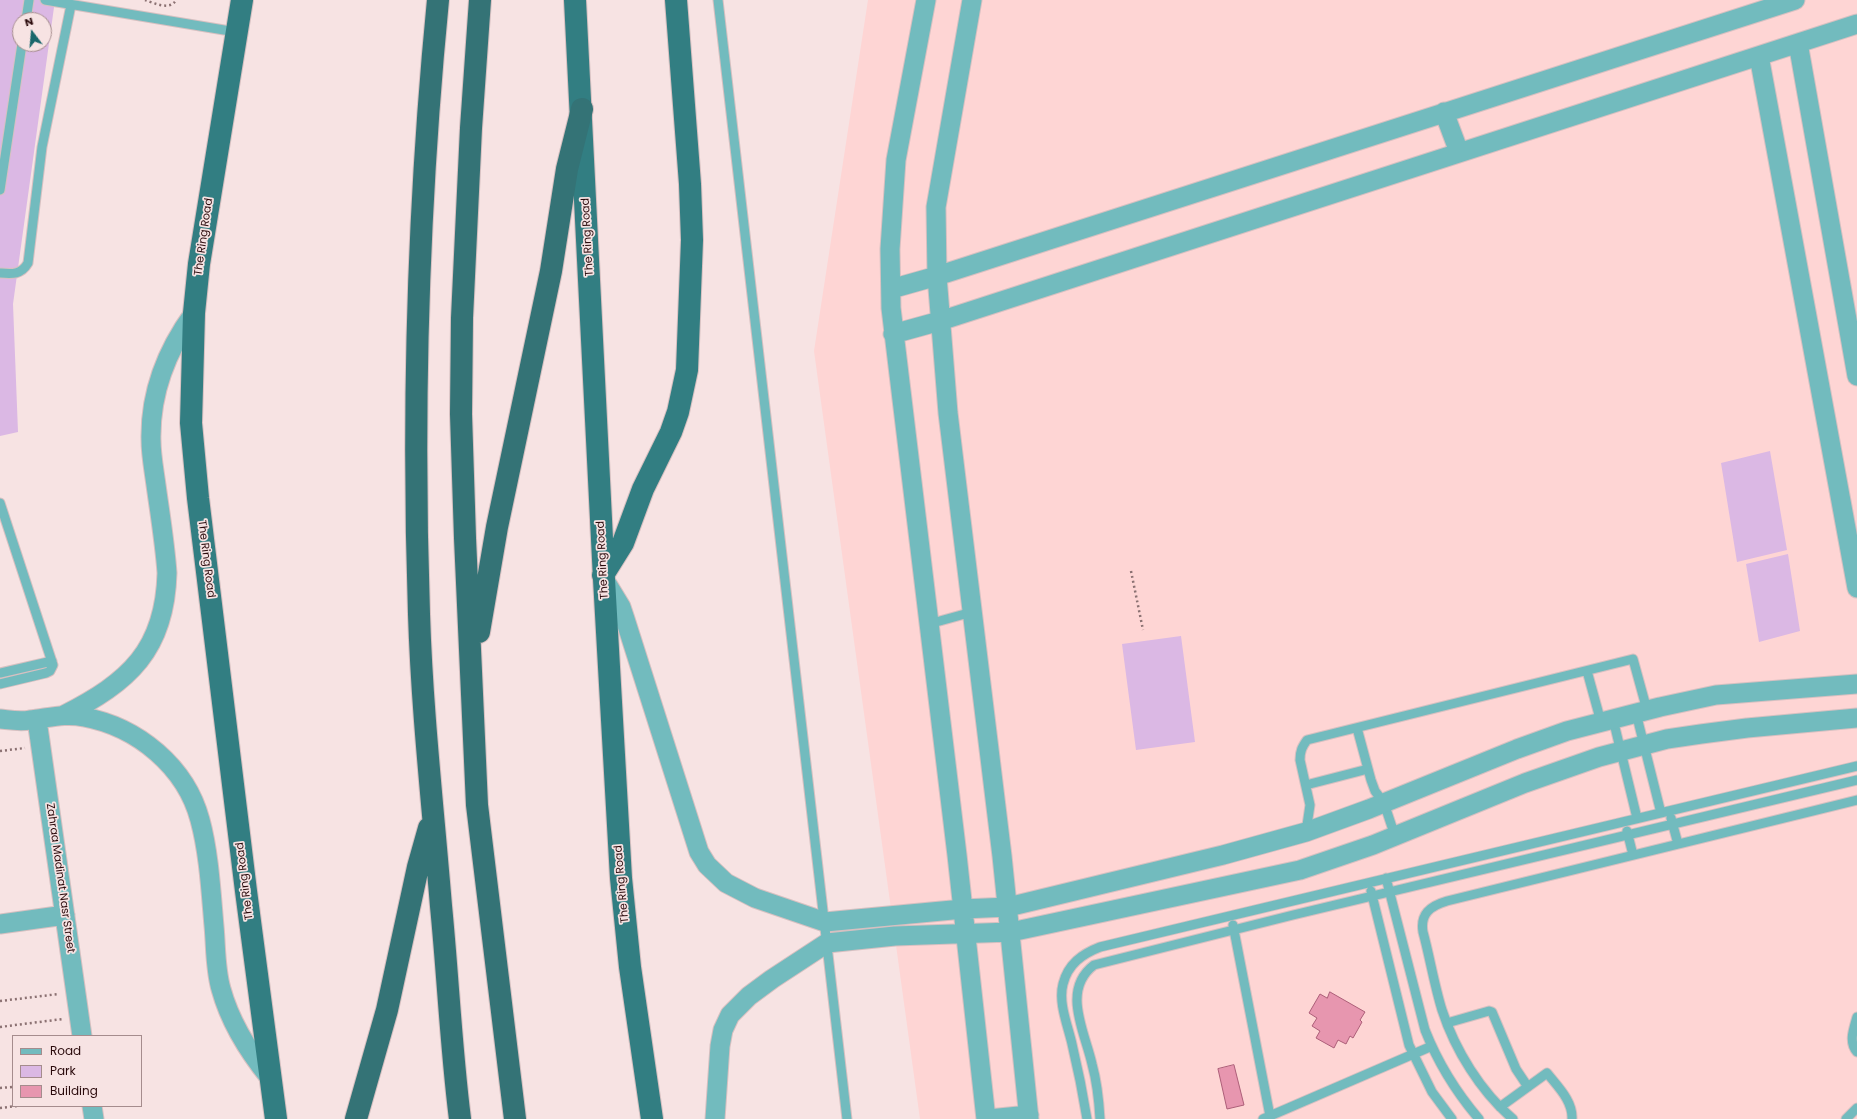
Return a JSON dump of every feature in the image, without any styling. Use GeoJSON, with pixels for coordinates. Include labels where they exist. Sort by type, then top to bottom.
{"type":"FeatureCollection","features":[{"type":"Feature","properties":{"kind":"highway","name":"The Ring Road"},"geometry":{"type":"LineString","coordinates":[[242,0],[199,264],[194,313],[191,424],[198,498],[246,892],[276,1119]]}},
{"type":"Feature","properties":{"kind":"highway"},"geometry":{"type":"LineString","coordinates":[[438,0],[424,156],[420,233],[415,411],[419,614],[424,712],[460,1119]]}},
{"type":"Feature","properties":{"kind":"highway"},"geometry":{"type":"LineString","coordinates":[[480,0],[470,128],[462,318],[461,414],[477,805],[516,1119]]}},
{"type":"Feature","properties":{"kind":"highway","name":"The Ring Road"},"geometry":{"type":"LineString","coordinates":[[575,0],[582,109],[603,577],[621,878],[630,967],[652,1119]]}},
{"type":"Feature","properties":{"kind":"highway"},"geometry":{"type":"LineString","coordinates":[[603,577],[622,543],[643,489],[671,432],[678,412],[687,370],[692,240],[690,184],[676,0]]}},
{"type":"Feature","properties":{"kind":"highway"},"geometry":{"type":"LineString","coordinates":[[471,683],[497,527],[541,322],[568,169],[582,109]]}},
{"type":"Feature","properties":{"kind":"highway"},"geometry":{"type":"LineString","coordinates":[[356,1119],[387,1010],[418,868],[433,816]]}},
{"type":"Feature","properties":{"kind":"street"},"geometry":{"type":"LineString","coordinates":[[926,0],[896,160],[890,249],[893,334],[963,909],[986,1119]]}},
{"type":"Feature","properties":{"kind":"street"},"geometry":{"type":"LineString","coordinates":[[972,0],[936,207],[937,276],[948,413],[1011,932],[1029,1117],[989,1119]]}},
{"type":"Feature","properties":{"kind":"street"},"geometry":{"type":"LineString","coordinates":[[891,289],[937,276],[1795,0]]}},
{"type":"Feature","properties":{"kind":"street"},"geometry":{"type":"LineString","coordinates":[[893,334],[940,321],[1857,24]]}},
{"type":"Feature","properties":{"kind":"street"},"geometry":{"type":"LineString","coordinates":[[1798,43],[1857,376]]}},
{"type":"Feature","properties":{"kind":"street"},"geometry":{"type":"LineString","coordinates":[[1759,56],[1857,588]]}},
{"type":"Feature","properties":{"kind":"street"},"geometry":{"type":"LineString","coordinates":[[1444,112],[1459,152]]}},
{"type":"Feature","properties":{"kind":"street"},"geometry":{"type":"LineString","coordinates":[[0,719],[22,721],[64,715],[101,696],[126,676],[146,650],[160,621],[166,594],[167,573],[152,462],[152,418],[155,397],[168,356],[178,336],[194,313]]}},
{"type":"Feature","properties":{"kind":"street"},"geometry":{"type":"LineString","coordinates":[[603,577],[615,596],[623,613],[699,852],[707,865],[726,883],[755,898],[825,922],[963,909],[1008,907],[1223,855],[1306,832],[1333,823],[1517,749],[1567,731],[1716,695],[1857,684]]}},
{"type":"Feature","properties":{"kind":"street"},"geometry":{"type":"LineString","coordinates":[[64,715],[102,721],[137,737],[165,760],[186,788],[200,819],[204,836],[217,968],[221,988],[227,1008],[239,1033],[257,1062],[270,1078]]}},
{"type":"Feature","properties":{"kind":"street"},"geometry":{"type":"LineString","coordinates":[[715,1119],[720,1046],[723,1030],[730,1015],[760,987],[827,943],[895,936],[1011,932],[1300,870],[1395,836],[1525,783],[1599,757],[1667,739],[1747,728],[1857,718]]}},
{"type":"Feature","properties":{"kind":"street","name":"Zahraa Madinat Nasr Street"},"geometry":{"type":"LineString","coordinates":[[37,720],[82,1035]]}},
{"type":"Feature","properties":{"kind":"street"},"geometry":{"type":"LineString","coordinates":[[0,924],[65,915]]}},
{"type":"Feature","properties":{"kind":"street"},"geometry":{"type":"LineString","coordinates":[[92,1107],[94,1119]]}},
{"type":"Feature","properties":{"kind":"lane"},"geometry":{"type":"LineString","coordinates":[[27,12],[29,0]]}},
{"type":"Feature","properties":{"kind":"lane"},"geometry":{"type":"LineString","coordinates":[[45,0],[236,32]]}},
{"type":"Feature","properties":{"kind":"lane"},"geometry":{"type":"LineString","coordinates":[[718,0],[847,1119]]}},
{"type":"Feature","properties":{"kind":"lane"},"geometry":{"type":"LineString","coordinates":[[0,273],[16,274],[28,263],[42,147],[71,5]]}},
{"type":"Feature","properties":{"kind":"lane"},"geometry":{"type":"LineString","coordinates":[[0,190],[21,52]]}},
{"type":"Feature","properties":{"kind":"lane"},"geometry":{"type":"LineString","coordinates":[[0,503],[52,660],[52,668],[46,673],[0,684]]}},
{"type":"Feature","properties":{"kind":"lane"},"geometry":{"type":"LineString","coordinates":[[929,624],[972,612]]}},
{"type":"Feature","properties":{"kind":"lane"},"geometry":{"type":"LineString","coordinates":[[1306,832],[1310,805],[1300,753],[1302,746],[1307,740],[1633,659],[1641,712],[1644,745],[1665,812],[1673,824],[1678,844]]}},
{"type":"Feature","properties":{"kind":"lane"},"geometry":{"type":"LineString","coordinates":[[0,673],[52,660]]}},
{"type":"Feature","properties":{"kind":"lane"},"geometry":{"type":"LineString","coordinates":[[1588,671],[1607,721],[1621,751],[1637,818]]}},
{"type":"Feature","properties":{"kind":"lane"},"geometry":{"type":"LineString","coordinates":[[1357,728],[1375,791],[1384,803],[1395,836]]}},
{"type":"Feature","properties":{"kind":"lane"},"geometry":{"type":"LineString","coordinates":[[1088,1119],[1062,1000],[1063,984],[1072,965],[1087,952],[1100,947],[1231,915],[1857,766]]}},
{"type":"Feature","properties":{"kind":"lane"},"geometry":{"type":"LineString","coordinates":[[1306,784],[1368,769]]}},
{"type":"Feature","properties":{"kind":"lane"},"geometry":{"type":"LineString","coordinates":[[1100,1119],[1095,1077],[1077,1007],[1076,995],[1078,985],[1082,977],[1094,965],[1234,929],[1857,780]]}},
{"type":"Feature","properties":{"kind":"lane"},"geometry":{"type":"LineString","coordinates":[[1513,1119],[1492,1099],[1463,1056],[1447,1022],[1442,1009],[1423,932],[1424,914],[1429,909],[1436,904],[1447,901],[1857,800]]}},
{"type":"Feature","properties":{"kind":"lane"},"geometry":{"type":"LineString","coordinates":[[1624,821],[1633,855]]}},
{"type":"Feature","properties":{"kind":"lane"},"geometry":{"type":"LineString","coordinates":[[1386,878],[1418,1007],[1432,1046],[1450,1081],[1464,1102],[1479,1119]]}},
{"type":"Feature","properties":{"kind":"lane"},"geometry":{"type":"LineString","coordinates":[[1369,882],[1403,1027],[1413,1055],[1432,1092],[1452,1119]]}},
{"type":"Feature","properties":{"kind":"lane"},"geometry":{"type":"LineString","coordinates":[[1231,915],[1267,1117],[1432,1046]]}},
{"type":"Feature","properties":{"kind":"lane"},"geometry":{"type":"LineString","coordinates":[[1447,1022],[1489,1011],[1492,1012],[1514,1063],[1528,1087]]}},
{"type":"Feature","properties":{"kind":"lane"},"geometry":{"type":"LineString","coordinates":[[1857,1017],[1852,1045],[1857,1052]]}},
{"type":"Feature","properties":{"kind":"lane"},"geometry":{"type":"LineString","coordinates":[[1500,1107],[1547,1074],[1569,1102],[1572,1110],[1572,1119]]}},
{"type":"Feature","properties":{"kind":"lane"},"geometry":{"type":"LineString","coordinates":[[1099,1103],[1106,1119]]}},
{"type":"Feature","properties":{"kind":"lane"},"geometry":{"type":"LineString","coordinates":[[1846,1119],[1857,1108]]}},
{"type":"Feature","properties":{"kind":"path"},"geometry":{"type":"LineString","coordinates":[[145,0],[169,6],[176,0]]}},
{"type":"Feature","properties":{"kind":"path"},"geometry":{"type":"LineString","coordinates":[[1131,571],[1143,630]]}},
{"type":"Feature","properties":{"kind":"path"},"geometry":{"type":"LineString","coordinates":[[0,751],[41,746]]}},
{"type":"Feature","properties":{"kind":"path"},"geometry":{"type":"LineString","coordinates":[[0,1001],[76,992]]}},
{"type":"Feature","properties":{"kind":"path"},"geometry":{"type":"LineString","coordinates":[[0,1027],[79,1017]]}},
{"type":"Feature","properties":{"kind":"path"},"geometry":{"type":"LineString","coordinates":[[0,1088],[12,1087]]}},
{"type":"Feature","properties":{"kind":"path"},"geometry":{"type":"LineString","coordinates":[[0,1108],[12,1106]]}},
{"type":"Feature","properties":{"kind":"shaded area"},"geometry":{"type":"Polygon","coordinates":[[[868,0],[1857,0],[1857,1119],[920,1119],[814,351],[868,0]]]}},
{"type":"Feature","properties":{"kind":"green space"},"geometry":{"type":"Polygon","coordinates":[[[0,0],[55,0],[52,22],[52,12],[12,12],[12,52],[48,52],[13,304],[18,432],[0,436],[0,0]]]}},
{"type":"Feature","properties":{"kind":"green space"},"geometry":{"type":"Polygon","coordinates":[[[1770,451],[1787,550],[1737,562],[1721,463],[1770,451]]]}},
{"type":"Feature","properties":{"kind":"green space"},"geometry":{"type":"Polygon","coordinates":[[[1788,554],[1800,631],[1759,642],[1746,564],[1788,554]]]}},
{"type":"Feature","properties":{"kind":"green space"},"geometry":{"type":"Polygon","coordinates":[[[1181,636],[1195,742],[1136,750],[1122,644],[1181,636]]]}},
{"type":"Feature","properties":{"kind":"building"},"geometry":{"type":"Polygon","coordinates":[[[1330,992],[1365,1012],[1360,1020],[1362,1022],[1353,1038],[1350,1036],[1346,1044],[1338,1040],[1334,1048],[1316,1038],[1320,1031],[1312,1026],[1317,1018],[1309,1013],[1320,994],[1327,998],[1330,992]]]}},
{"type":"Feature","properties":{"kind":"building"},"geometry":{"type":"Polygon","coordinates":[[[1234,1065],[1244,1105],[1227,1109],[1218,1069],[1234,1065]]]}}]}
